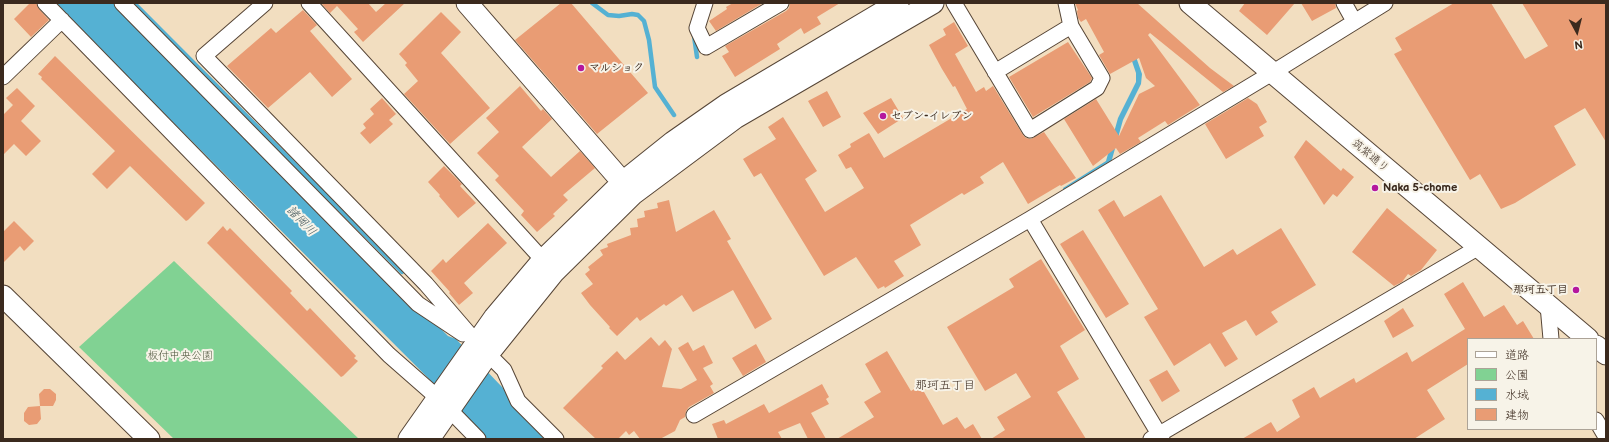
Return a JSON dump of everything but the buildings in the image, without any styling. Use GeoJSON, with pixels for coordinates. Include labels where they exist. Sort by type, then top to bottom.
{"type":"FeatureCollection","features":[{"type":"Feature","properties":{"kind":"street"},"geometry":{"type":"LineString","coordinates":[[122,3],[418,304],[482,348]]}},
{"type":"Feature","properties":{"kind":"street"},"geometry":{"type":"LineString","coordinates":[[265,3],[204,56],[426,284],[482,348],[504,370],[518,401],[556,439]]}},
{"type":"Feature","properties":{"kind":"street"},"geometry":{"type":"LineString","coordinates":[[309,3],[543,260]]}},
{"type":"Feature","properties":{"kind":"street"},"geometry":{"type":"LineString","coordinates":[[468,3],[628,188]]}},
{"type":"Feature","properties":{"kind":"street"},"geometry":{"type":"LineString","coordinates":[[706,4],[697,28],[706,47],[781,3]]}},
{"type":"Feature","properties":{"kind":"street"},"geometry":{"type":"LineString","coordinates":[[409,439],[444,399],[482,348],[554,272],[628,188],[673,142],[726,105],[898,3]]}},
{"type":"Feature","properties":{"kind":"street"},"geometry":{"type":"LineString","coordinates":[[482,348],[494,318],[543,260],[628,188],[735,118],[933,3]]}},
{"type":"Feature","properties":{"kind":"street"},"geometry":{"type":"LineString","coordinates":[[954,3],[1030,130],[1098,88],[1102,78],[1071,26],[1066,3]]}},
{"type":"Feature","properties":{"kind":"street","name":"筑紫通り"},"geometry":{"type":"LineString","coordinates":[[1190,3],[1587,338]]}},
{"type":"Feature","properties":{"kind":"street"},"geometry":{"type":"LineString","coordinates":[[1344,3],[1354,21]]}},
{"type":"Feature","properties":{"kind":"street"},"geometry":{"type":"LineString","coordinates":[[694,415],[1030,219],[1385,3]]}},
{"type":"Feature","properties":{"kind":"street"},"geometry":{"type":"LineString","coordinates":[[3,78],[57,10],[389,355],[444,399],[478,439]]}},
{"type":"Feature","properties":{"kind":"street"},"geometry":{"type":"LineString","coordinates":[[995,72],[1071,26]]}},
{"type":"Feature","properties":{"kind":"street"},"geometry":{"type":"LineString","coordinates":[[1030,219],[1157,437],[1479,247]]}},
{"type":"Feature","properties":{"kind":"street"},"geometry":{"type":"LineString","coordinates":[[3,296],[149,439]]}},
{"type":"Feature","properties":{"kind":"street"},"geometry":{"type":"LineString","coordinates":[[1548,305],[1551,338]]}},
{"type":"Feature","properties":{"kind":"street"},"geometry":{"type":"LineString","coordinates":[[1597,347],[1606,354]]}},
{"type":"Feature","properties":{"kind":"street"},"geometry":{"type":"LineString","coordinates":[[429,439],[444,399]]}},
{"type":"Feature","properties":{"kind":"street"},"geometry":{"type":"LineString","coordinates":[[1597,422],[1606,437]]}},
{"type":"Feature","properties":{"kind":"green space","name":"板付中央公園"},"geometry":{"type":"Polygon","coordinates":[[[174,261],[359,439],[174,439],[79,347],[174,261]]]}},
{"type":"Feature","properties":{"kind":"water","name":"諸岡川"},"geometry":{"type":"Polygon","coordinates":[[[54,3],[117,3],[448,336],[456,339],[549,439],[487,439],[54,3]]]}},
{"type":"Feature","properties":{"kind":"water"},"geometry":{"type":"Polygon","coordinates":[[[1126,28],[1142,74],[1141,84],[1123,120],[1111,163],[1064,192],[1063,188],[1106,161],[1118,118],[1136,82],[1136,73],[1121,29],[1126,28]]]}},
{"type":"Feature","properties":{"kind":"waterway"},"geometry":{"type":"LineString","coordinates":[[134,3],[402,272]]}},
{"type":"Feature","properties":{"kind":"waterway"},"geometry":{"type":"LineString","coordinates":[[592,3],[608,15],[619,16],[632,14],[638,15],[644,21],[649,40],[655,87],[674,115]]}},
{"type":"Feature","properties":{"kind":"waterway"},"geometry":{"type":"LineString","coordinates":[[694,36],[697,57]]}},
{"type":"Feature","properties":{"kind":"place","name":"マルショク"},"geometry":{"type":"Point","coordinates":[581,68]}},
{"type":"Feature","properties":{"kind":"place","name":"セブン-イレブン"},"geometry":{"type":"Point","coordinates":[883,116]}},
{"type":"Feature","properties":{"kind":"place","name":"Naka 5-chome"},"geometry":{"type":"Point","coordinates":[1375,188]}},
{"type":"Feature","properties":{"kind":"place","name":"那珂五丁目"},"geometry":{"type":"Point","coordinates":[1576,290]}},
{"type":"Feature","properties":{"kind":"district","name":"那珂五丁目"},"geometry":{"type":"Point","coordinates":[945,386]}}]}
